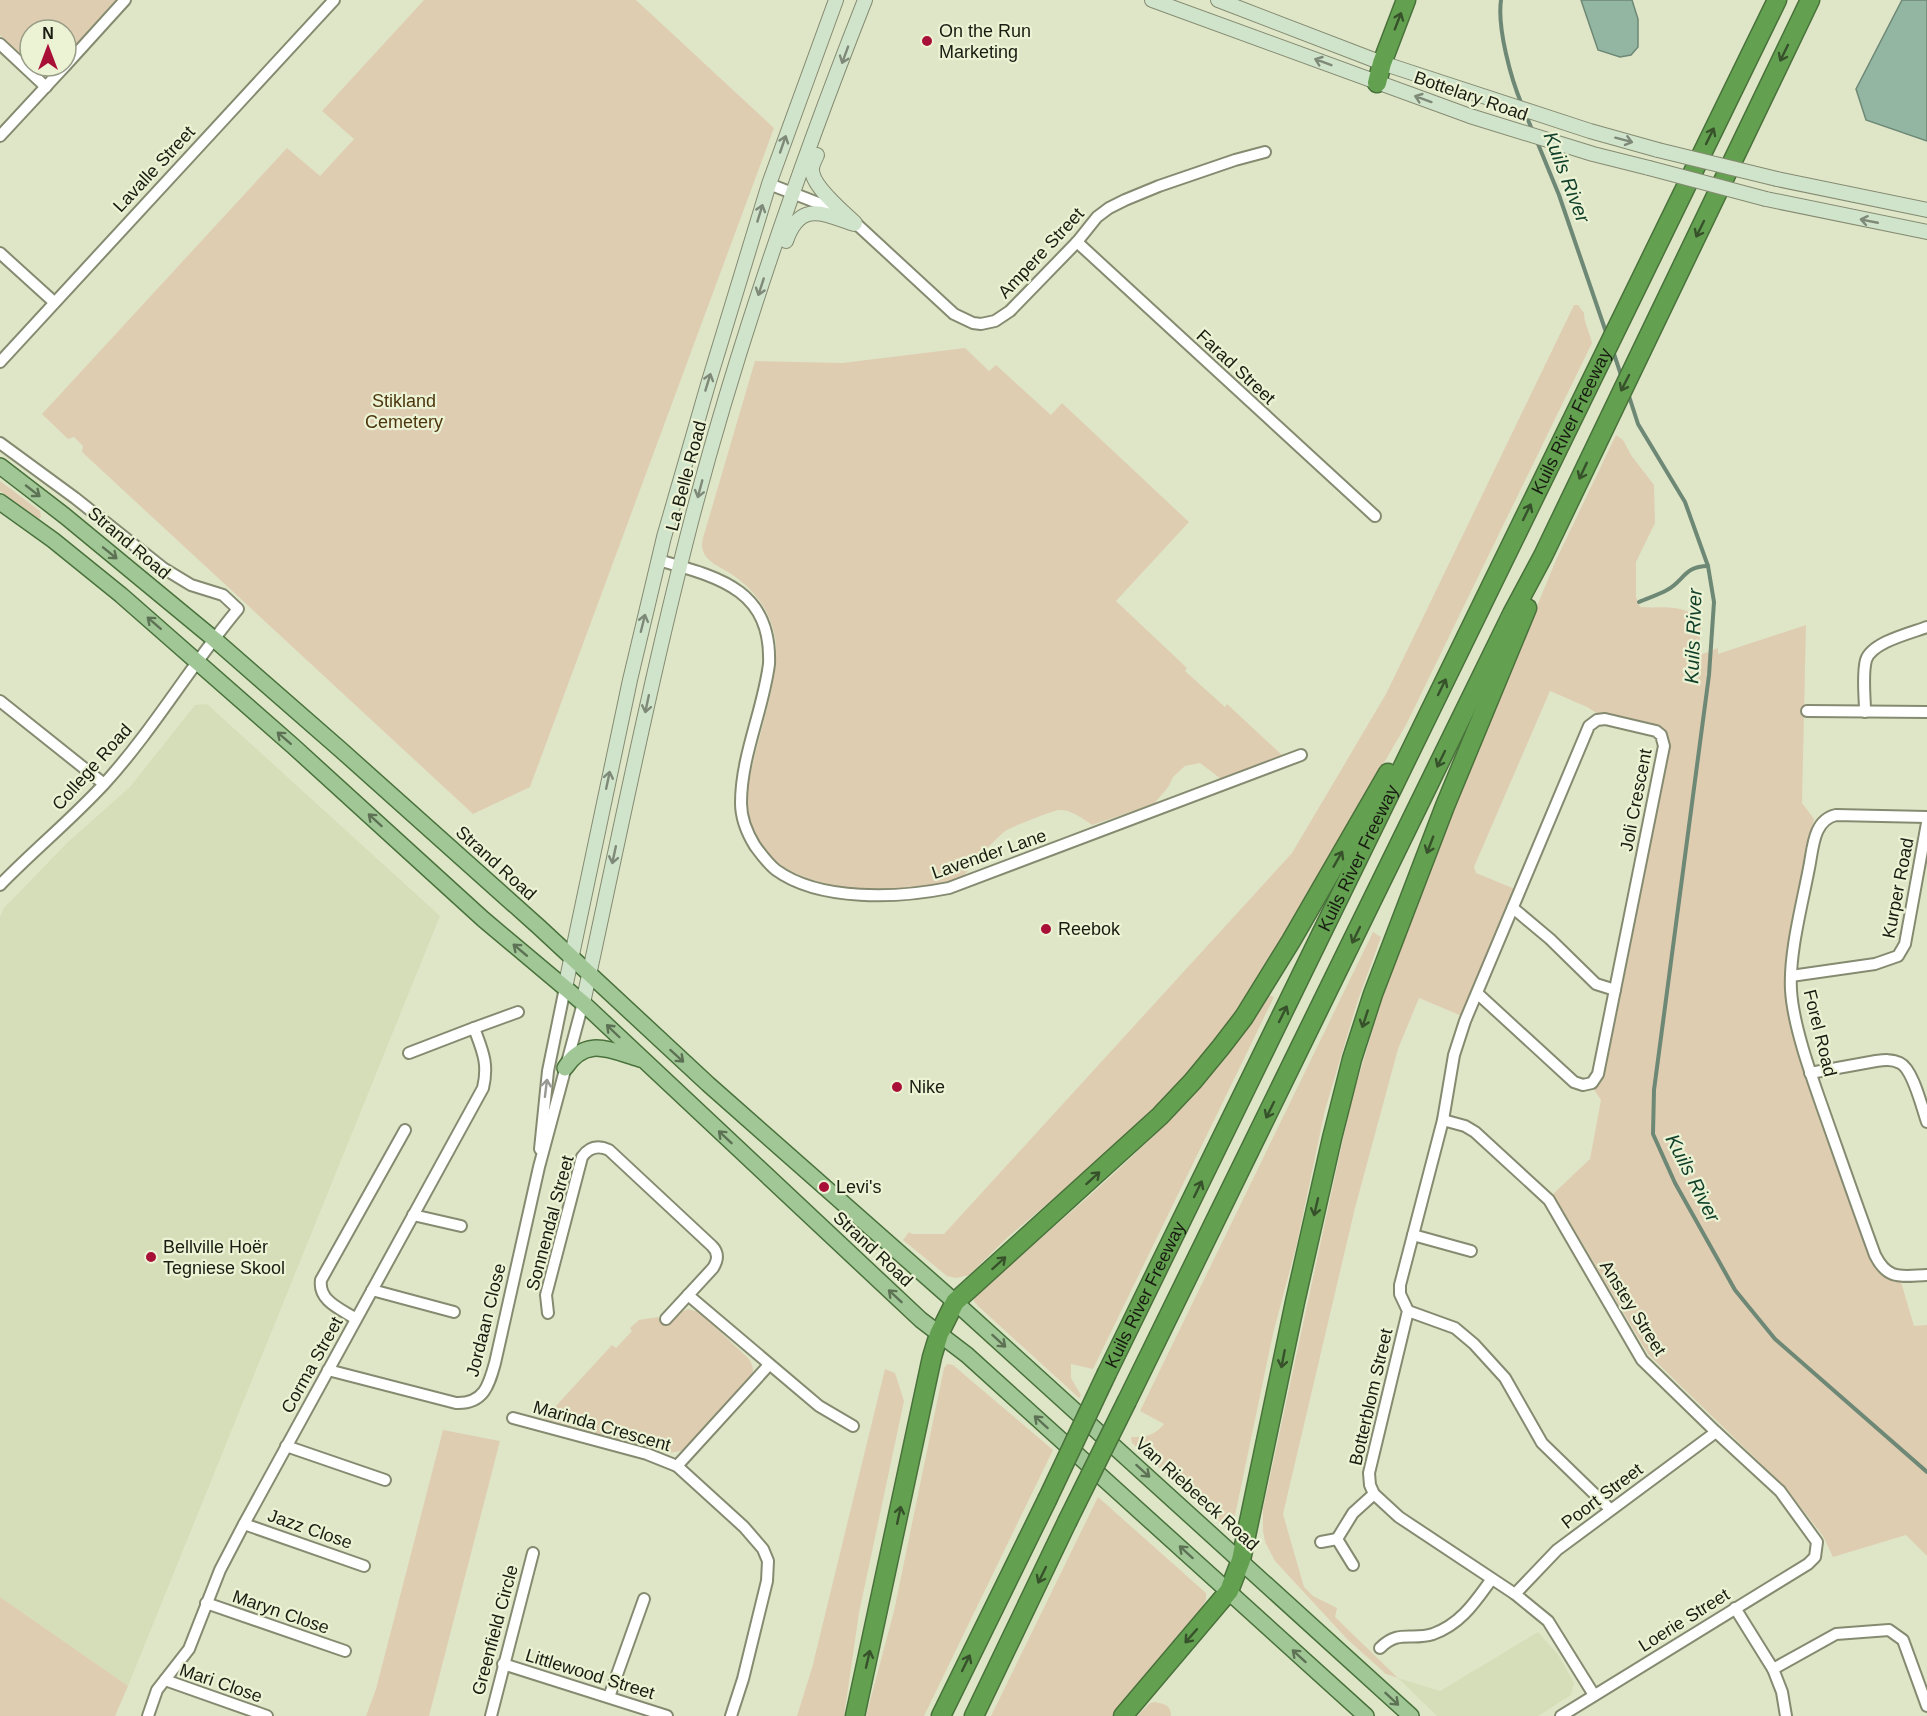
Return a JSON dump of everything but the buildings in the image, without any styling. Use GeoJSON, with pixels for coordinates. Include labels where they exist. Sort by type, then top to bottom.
{"type":"FeatureCollection","features":[{"type":"Feature","properties":{"kind":"highway"},"geometry":{"type":"LineString","coordinates":[[1377,82],[1406,0]]}},
{"type":"Feature","properties":{"kind":"highway","name":"Kuils River Freeway"},"geometry":{"type":"LineString","coordinates":[[940,1716],[1777,0]]}},
{"type":"Feature","properties":{"kind":"highway","name":"Kuils River Freeway"},"geometry":{"type":"LineString","coordinates":[[974,1716],[1507,624],[1543,556],[1607,418],[1643,348],[1809,0]]}},
{"type":"Feature","properties":{"kind":"highway"},"geometry":{"type":"LineString","coordinates":[[1123,1716],[1229,1592],[1241,1560],[1298,1290],[1352,1059],[1373,994],[1444,806],[1533,595],[1543,556]]}},
{"type":"Feature","properties":{"kind":"highway"},"geometry":{"type":"LineString","coordinates":[[855,1716],[932,1357],[939,1334],[955,1302],[1160,1116],[1221,1047],[1244,1017],[1291,941],[1400,753],[1425,722]]}},
{"type":"Feature","properties":{"kind":"main road","name":"La Belle Road"},"geometry":{"type":"LineString","coordinates":[[564,988],[658,560],[702,404],[769,184],[836,0]]}},
{"type":"Feature","properties":{"kind":"main road","name":"La Belle Road"},"geometry":{"type":"LineString","coordinates":[[583,1003],[657,658],[729,387],[771,256],[866,0]]}},
{"type":"Feature","properties":{"kind":"main road","name":"Bottelary Road"},"geometry":{"type":"LineString","coordinates":[[1152,0],[1470,116],[1593,154],[1766,199],[1927,232]]}},
{"type":"Feature","properties":{"kind":"main road","name":"Bottelary Road"},"geometry":{"type":"LineString","coordinates":[[1218,0],[1382,63],[1590,131],[1777,179],[1927,210]]}},
{"type":"Feature","properties":{"kind":"main road"},"geometry":{"type":"LineString","coordinates":[[818,126],[819,140],[812,170],[814,178],[821,189],[857,224]]}},
{"type":"Feature","properties":{"kind":"main road"},"geometry":{"type":"LineString","coordinates":[[771,256],[785,242],[796,220],[810,213],[819,212],[857,224]]}},
{"type":"Feature","properties":{"kind":"main road","name":"Strand Road"},"geometry":{"type":"LineString","coordinates":[[0,466],[65,516],[214,639],[478,872],[708,1084],[955,1302]]}},
{"type":"Feature","properties":{"kind":"main road","name":"Strand Road"},"geometry":{"type":"LineString","coordinates":[[0,502],[53,540],[121,595],[483,919],[583,1003],[921,1320],[939,1334]]}},
{"type":"Feature","properties":{"kind":"main road"},"geometry":{"type":"LineString","coordinates":[[565,1068],[582,1050],[593,1048],[643,1060]]}},
{"type":"Feature","properties":{"kind":"main road","name":"Van Riebeeck Road"},"geometry":{"type":"LineString","coordinates":[[955,1302],[1411,1716]]}},
{"type":"Feature","properties":{"kind":"main road"},"geometry":{"type":"LineString","coordinates":[[939,1334],[967,1355],[1366,1716]]}},
{"type":"Feature","properties":{"kind":"street"},"geometry":{"type":"LineString","coordinates":[[78,53],[125,0]]}},
{"type":"Feature","properties":{"kind":"street","name":"Lavalle Street"},"geometry":{"type":"LineString","coordinates":[[0,362],[334,0]]}},
{"type":"Feature","properties":{"kind":"street"},"geometry":{"type":"LineString","coordinates":[[0,44],[46,87]]}},
{"type":"Feature","properties":{"kind":"street"},"geometry":{"type":"LineString","coordinates":[[0,136],[55,78]]}},
{"type":"Feature","properties":{"kind":"street","name":"Ampere Street"},"geometry":{"type":"LineString","coordinates":[[769,184],[834,208],[857,224],[954,314],[981,324],[995,321],[1010,311],[1077,242],[1097,217],[1125,200],[1235,160],[1265,152]]}},
{"type":"Feature","properties":{"kind":"street","name":"Farad Street"},"geometry":{"type":"LineString","coordinates":[[1077,242],[1375,516]]}},
{"type":"Feature","properties":{"kind":"street"},"geometry":{"type":"LineString","coordinates":[[0,253],[54,302]]}},
{"type":"Feature","properties":{"kind":"street","name":"College Road"},"geometry":{"type":"LineString","coordinates":[[0,443],[75,498],[163,568],[198,588],[223,595],[238,609],[155,721],[104,784],[0,884]]}},
{"type":"Feature","properties":{"kind":"street","name":"Lavender Lane"},"geometry":{"type":"LineString","coordinates":[[658,560],[731,585],[745,596],[762,622],[769,649],[768,664],[741,790],[741,813],[745,827],[762,856],[776,870],[810,886],[843,893],[874,894],[923,893],[950,888],[1301,754]]}},
{"type":"Feature","properties":{"kind":"street"},"geometry":{"type":"LineString","coordinates":[[1865,712],[1865,665],[1869,654],[1879,645],[1927,627]]}},
{"type":"Feature","properties":{"kind":"street"},"geometry":{"type":"LineString","coordinates":[[0,701],[104,784]]}},
{"type":"Feature","properties":{"kind":"street"},"geometry":{"type":"LineString","coordinates":[[1807,711],[1927,712]]}},
{"type":"Feature","properties":{"kind":"street","name":"Joli Crescent"},"geometry":{"type":"LineString","coordinates":[[1443,1120],[1457,1042],[1589,726],[1598,720],[1605,719],[1656,730],[1663,739],[1664,746],[1598,1074],[1592,1083],[1583,1085],[1574,1082],[1478,993]]}},
{"type":"Feature","properties":{"kind":"street","name":"Forel Road"},"geometry":{"type":"LineString","coordinates":[[1927,817],[1836,815],[1823,821],[1816,834],[1791,976],[1793,1006],[1810,1072],[1878,1262],[1886,1272],[1892,1275],[1927,1275]]}},
{"type":"Feature","properties":{"kind":"street","name":"Kurper Road"},"geometry":{"type":"LineString","coordinates":[[1791,976],[1875,964],[1898,956],[1905,944],[1927,823]]}},
{"type":"Feature","properties":{"kind":"street"},"geometry":{"type":"LineString","coordinates":[[1513,908],[1550,939],[1596,984],[1615,990]]}},
{"type":"Feature","properties":{"kind":"street","name":"Jordaan Close"},"geometry":{"type":"LineString","coordinates":[[539,1167],[548,1071],[564,988]]}},
{"type":"Feature","properties":{"kind":"street","name":"Jordaan Close"},"geometry":{"type":"LineString","coordinates":[[328,1370],[456,1402],[466,1403],[483,1394],[491,1380],[539,1167],[583,1003]]}},
{"type":"Feature","properties":{"kind":"street"},"geometry":{"type":"LineString","coordinates":[[409,1053],[518,1012]]}},
{"type":"Feature","properties":{"kind":"street","name":"Corma Street"},"geometry":{"type":"LineString","coordinates":[[148,1716],[158,1690],[189,1648],[220,1570],[244,1524],[483,1088],[487,1074],[486,1062],[474,1028]]}},
{"type":"Feature","properties":{"kind":"street"},"geometry":{"type":"LineString","coordinates":[[1810,1072],[1876,1061],[1887,1060],[1900,1063],[1908,1071],[1927,1122]]}},
{"type":"Feature","properties":{"kind":"street","name":"Botterblom Street"},"geometry":{"type":"LineString","coordinates":[[1374,1494],[1370,1485],[1370,1464],[1408,1311],[1400,1290],[1443,1120]]}},
{"type":"Feature","properties":{"kind":"street","name":"Anstey Street"},"geometry":{"type":"LineString","coordinates":[[1443,1120],[1465,1126],[1475,1132],[1549,1200],[1642,1360],[1780,1491],[1815,1537],[1818,1548]]}},
{"type":"Feature","properties":{"kind":"street"},"geometry":{"type":"LineString","coordinates":[[356,1319],[323,1296],[320,1287],[321,1280],[405,1130]]}},
{"type":"Feature","properties":{"kind":"street","name":"Sonnendal Street"},"geometry":{"type":"LineString","coordinates":[[548,1312],[546,1295],[582,1157],[588,1150],[596,1147],[609,1150],[716,1251],[717,1258],[713,1268],[666,1318]]}},
{"type":"Feature","properties":{"kind":"street"},"geometry":{"type":"LineString","coordinates":[[413,1215],[461,1227]]}},
{"type":"Feature","properties":{"kind":"street"},"geometry":{"type":"LineString","coordinates":[[1413,1235],[1472,1251]]}},
{"type":"Feature","properties":{"kind":"street"},"geometry":{"type":"LineString","coordinates":[[372,1290],[454,1312]]}},
{"type":"Feature","properties":{"kind":"street"},"geometry":{"type":"LineString","coordinates":[[688,1295],[819,1406],[854,1426]]}},
{"type":"Feature","properties":{"kind":"street"},"geometry":{"type":"LineString","coordinates":[[1408,1311],[1455,1328],[1474,1344],[1505,1378],[1542,1443],[1610,1509]]}},
{"type":"Feature","properties":{"kind":"street"},"geometry":{"type":"LineString","coordinates":[[677,1466],[769,1365]]}},
{"type":"Feature","properties":{"kind":"street","name":"Marinda Crescent"},"geometry":{"type":"LineString","coordinates":[[513,1418],[647,1454],[677,1466],[756,1539],[768,1561],[767,1581],[743,1679],[731,1716]]}},
{"type":"Feature","properties":{"kind":"street","name":"Poort Street"},"geometry":{"type":"LineString","coordinates":[[1515,1594],[1557,1550],[1716,1432]]}},
{"type":"Feature","properties":{"kind":"street"},"geometry":{"type":"LineString","coordinates":[[286,1446],[385,1480]]}},
{"type":"Feature","properties":{"kind":"street"},"geometry":{"type":"LineString","coordinates":[[1321,1542],[1337,1539],[1353,1513],[1374,1494],[1399,1517],[1515,1594],[1553,1628],[1594,1695]]}},
{"type":"Feature","properties":{"kind":"street","name":"Jazz Close"},"geometry":{"type":"LineString","coordinates":[[244,1524],[364,1566]]}},
{"type":"Feature","properties":{"kind":"street"},"geometry":{"type":"LineString","coordinates":[[1337,1539],[1353,1565]]}},
{"type":"Feature","properties":{"kind":"street","name":"Loerie Street"},"geometry":{"type":"LineString","coordinates":[[1561,1716],[1808,1564],[1815,1557],[1818,1548]]}},
{"type":"Feature","properties":{"kind":"street","name":"Greenfield Circle"},"geometry":{"type":"LineString","coordinates":[[491,1716],[532,1553]]}},
{"type":"Feature","properties":{"kind":"street"},"geometry":{"type":"LineString","coordinates":[[1380,1648],[1392,1638],[1431,1635],[1451,1626],[1464,1616],[1491,1580]]}},
{"type":"Feature","properties":{"kind":"street"},"geometry":{"type":"LineString","coordinates":[[609,1696],[644,1599]]}},
{"type":"Feature","properties":{"kind":"street","name":"Maryn Close"},"geometry":{"type":"LineString","coordinates":[[207,1604],[345,1651]]}},
{"type":"Feature","properties":{"kind":"street"},"geometry":{"type":"LineString","coordinates":[[1735,1608],[1773,1669],[1782,1692],[1786,1716]]}},
{"type":"Feature","properties":{"kind":"street"},"geometry":{"type":"LineString","coordinates":[[1773,1669],[1836,1634],[1889,1630],[1903,1640],[1927,1706]]}},
{"type":"Feature","properties":{"kind":"street","name":"Littlewood Street"},"geometry":{"type":"LineString","coordinates":[[503,1664],[667,1716]]}},
{"type":"Feature","properties":{"kind":"street","name":"Mari Close"},"geometry":{"type":"LineString","coordinates":[[165,1680],[267,1716]]}},
{"type":"Feature","properties":{"kind":"shaded area"},"geometry":{"type":"Polygon","coordinates":[[[1581,0],[1632,0],[1638,19],[1638,47],[1631,55],[1620,57],[1598,50],[1581,0]]]}},
{"type":"Feature","properties":{"kind":"shaded area"},"geometry":{"type":"Polygon","coordinates":[[[1902,0],[1927,0],[1927,141],[1866,120],[1856,89],[1902,0]]]}},
{"type":"Feature","properties":{"kind":"shaded area","name":"Bellville Hoër Tegniese Skool"},"geometry":{"type":"Polygon","coordinates":[[[207,704],[440,916],[128,1686],[0,1597],[0,917],[4,908],[68,842],[130,787],[195,705],[207,704]]]}},
{"type":"Feature","properties":{"kind":"shaded area"},"geometry":{"type":"Polygon","coordinates":[[[1538,1632],[1559,1656],[1574,1683],[1571,1695],[1538,1716],[1437,1716],[1398,1678],[1440,1691],[1538,1632]]]}},
{"type":"Feature","properties":{"kind":"green space"},"geometry":{"type":"Polygon","coordinates":[[[0,0],[116,0],[78,42],[78,18],[18,18],[18,52],[0,35],[0,0]]]}},
{"type":"Feature","properties":{"kind":"green space","name":"Stikland Cemetery"},"geometry":{"type":"Polygon","coordinates":[[[424,0],[636,0],[774,128],[530,787],[473,814],[82,452],[83,446],[74,437],[68,439],[42,414],[287,148],[320,176],[354,139],[322,111],[424,0]]]}},
{"type":"Feature","properties":{"kind":"green space"},"geometry":{"type":"Polygon","coordinates":[[[1574,305],[1578,305],[1584,313],[1592,343],[1406,725],[1247,998],[1185,1079],[1129,1135],[1008,1237],[969,1275],[956,1278],[947,1276],[903,1240],[909,1232],[912,1234],[944,1234],[1292,853],[1386,694],[1574,305]]]}},
{"type":"Feature","properties":{"kind":"green space"},"geometry":{"type":"Polygon","coordinates":[[[965,348],[989,371],[996,365],[1051,415],[1062,403],[1189,522],[1116,601],[1187,668],[1185,671],[1225,707],[1227,704],[1282,755],[1221,779],[1200,763],[1185,766],[1173,777],[1169,786],[1154,804],[1092,825],[1077,815],[1059,810],[1014,826],[1005,831],[964,875],[949,883],[909,888],[859,889],[809,879],[787,869],[769,854],[755,834],[748,808],[750,777],[775,669],[776,645],[771,621],[752,592],[734,576],[714,564],[706,557],[702,549],[703,538],[755,361],[842,363],[965,348]]]}},
{"type":"Feature","properties":{"kind":"green space"},"geometry":{"type":"Polygon","coordinates":[[[1616,435],[1623,440],[1631,455],[1654,485],[1655,523],[1636,562],[1636,597],[1640,607],[1681,609],[1695,616],[1701,623],[1699,649],[1695,657],[1718,648],[1718,654],[1806,625],[1802,803],[1814,819],[1785,976],[1786,999],[1805,1077],[1874,1266],[1879,1273],[1901,1282],[1914,1326],[1927,1325],[1927,1556],[1906,1535],[1833,1557],[1823,1536],[1785,1487],[1648,1354],[1553,1194],[1590,1159],[1601,1100],[1593,1088],[1603,1075],[1669,741],[1664,730],[1657,725],[1598,714],[1550,691],[1474,867],[1476,873],[1515,889],[1462,1016],[1419,998],[1398,1049],[1355,1208],[1283,1514],[1304,1587],[1313,1596],[1337,1608],[1335,1617],[1398,1678],[1386,1674],[1347,1639],[1275,1561],[1265,1542],[1263,1509],[1351,1102],[1381,1002],[1459,794],[1556,560],[1616,435]]]}},
{"type":"Feature","properties":{"kind":"green space"},"geometry":{"type":"Polygon","coordinates":[[[0,481],[40,511],[41,517],[39,519],[0,491],[0,481]]]}},
{"type":"Feature","properties":{"kind":"green space"},"geometry":{"type":"Polygon","coordinates":[[[1373,932],[1381,937],[1357,1003],[1325,1110],[1297,1243],[1273,1334],[1233,1525],[1226,1528],[1132,1443],[1131,1437],[1149,1435],[1164,1424],[1140,1411],[1373,932]]]}},
{"type":"Feature","properties":{"kind":"green space"},"geometry":{"type":"Polygon","coordinates":[[[1268,995],[1274,997],[1093,1369],[1071,1364],[1071,1378],[1081,1395],[1079,1398],[978,1306],[974,1301],[974,1296],[1090,1195],[1174,1115],[1218,1065],[1268,995]]]}},
{"type":"Feature","properties":{"kind":"green space"},"geometry":{"type":"Polygon","coordinates":[[[688,1309],[699,1312],[748,1358],[753,1372],[752,1377],[681,1451],[669,1453],[544,1419],[612,1345],[616,1348],[632,1331],[630,1328],[639,1320],[658,1317],[666,1326],[678,1313],[688,1309]]]}},
{"type":"Feature","properties":{"kind":"green space"},"geometry":{"type":"Polygon","coordinates":[[[947,1364],[953,1365],[1053,1450],[924,1716],[866,1716],[894,1611],[944,1368],[947,1364]]]}},
{"type":"Feature","properties":{"kind":"green space"},"geometry":{"type":"Polygon","coordinates":[[[885,1369],[895,1373],[904,1401],[859,1613],[844,1716],[797,1716],[812,1668],[885,1369]]]}},
{"type":"Feature","properties":{"kind":"green space"},"geometry":{"type":"Polygon","coordinates":[[[443,1430],[500,1441],[429,1716],[366,1716],[376,1689],[443,1430]]]}},
{"type":"Feature","properties":{"kind":"green space"},"geometry":{"type":"Polygon","coordinates":[[[1098,1497],[1206,1593],[1206,1600],[1200,1611],[1112,1716],[991,1716],[1098,1497]]]}},
{"type":"Feature","properties":{"kind":"green space"},"geometry":{"type":"Polygon","coordinates":[[[0,1597],[128,1686],[115,1716],[0,1716],[0,1597]]]}},
{"type":"Feature","properties":{"kind":"green space"},"geometry":{"type":"Polygon","coordinates":[[[1155,1702],[1167,1706],[1171,1716],[1137,1716],[1150,1703],[1155,1702]]]}},
{"type":"Feature","properties":{"kind":"waterway","name":"Kuils River"},"geometry":{"type":"LineString","coordinates":[[1501,0],[1501,25],[1506,53],[1522,105]]}},
{"type":"Feature","properties":{"kind":"waterway","name":"Kuils River"},"geometry":{"type":"LineString","coordinates":[[1526,115],[1533,132]]}},
{"type":"Feature","properties":{"kind":"waterway","name":"Kuils River"},"geometry":{"type":"LineString","coordinates":[[1536,139],[1559,195],[1607,335]]}},
{"type":"Feature","properties":{"kind":"waterway","name":"Kuils River"},"geometry":{"type":"LineString","coordinates":[[1613,351],[1622,378]]}},
{"type":"Feature","properties":{"kind":"waterway","name":"Kuils River"},"geometry":{"type":"LineString","coordinates":[[1628,393],[1638,424],[1685,502],[1708,566],[1714,602],[1709,675],[1654,1090],[1653,1134],[1675,1183],[1735,1290],[1775,1339],[1927,1472]]}},
{"type":"Feature","properties":{"kind":"waterway"},"geometry":{"type":"LineString","coordinates":[[1639,602],[1667,590],[1694,568],[1708,566]]}},
{"type":"Feature","properties":{"kind":"place","name":"On the Run Marketing"},"geometry":{"type":"Point","coordinates":[927,41]}},
{"type":"Feature","properties":{"kind":"place","name":"Reebok"},"geometry":{"type":"Point","coordinates":[1046,929]}},
{"type":"Feature","properties":{"kind":"place","name":"Nike"},"geometry":{"type":"Point","coordinates":[897,1087]}},
{"type":"Feature","properties":{"kind":"place","name":"Levi's"},"geometry":{"type":"Point","coordinates":[824,1187]}},
{"type":"Feature","properties":{"kind":"place","name":"Bellville Hoër Tegniese Skool"},"geometry":{"type":"Point","coordinates":[151,1257]}}]}
